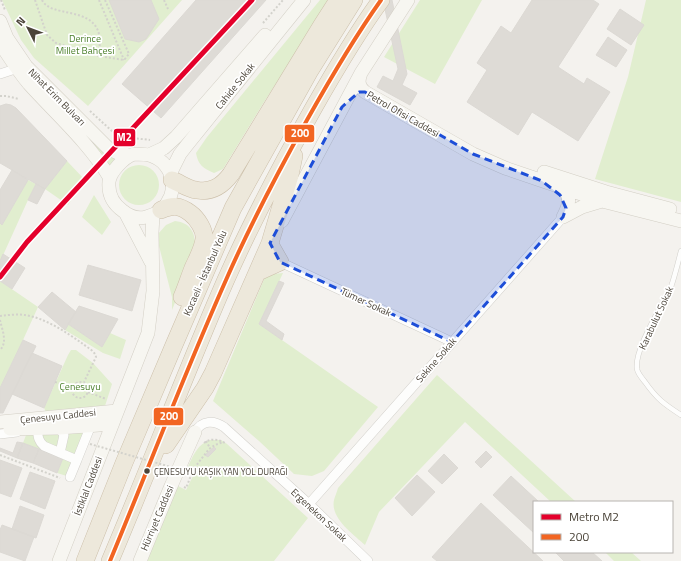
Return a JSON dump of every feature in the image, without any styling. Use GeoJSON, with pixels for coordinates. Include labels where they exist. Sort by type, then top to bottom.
{"type":"FeatureCollection","features":[{"type":"Feature","properties":{"kind":"highway"},"geometry":{"type":"LineString","coordinates":[[171,177],[195,190],[214,189],[226,180],[338,0]]}},
{"type":"Feature","properties":{"kind":"highway","name":"Kocaeli - İstanbul Yolu"},"geometry":{"type":"LineString","coordinates":[[85,561],[124,463],[233,208],[309,72],[354,0]]}},
{"type":"Feature","properties":{"kind":"highway"},"geometry":{"type":"LineString","coordinates":[[110,561],[215,305],[246,237],[300,132],[350,46],[381,0]]}},
{"type":"Feature","properties":{"kind":"highway"},"geometry":{"type":"LineString","coordinates":[[148,471],[205,388],[213,373],[270,243],[290,175],[300,132]]}},
{"type":"Feature","properties":{"kind":"highway"},"geometry":{"type":"LineString","coordinates":[[124,463],[161,350],[201,251],[204,238],[199,223],[190,213],[178,207],[171,206],[157,212]]}},
{"type":"Feature","properties":{"kind":"highway"},"geometry":{"type":"LineString","coordinates":[[258,272],[280,262],[270,243]]}},
{"type":"Feature","properties":{"kind":"main road","name":"Cahide Sokak"},"geometry":{"type":"LineString","coordinates":[[149,155],[164,148],[176,137],[295,0]]}},
{"type":"Feature","properties":{"kind":"main road","name":"Cahide Sokak"},"geometry":{"type":"LineString","coordinates":[[171,177],[180,154],[304,0]]}},
{"type":"Feature","properties":{"kind":"main road"},"geometry":{"type":"LineString","coordinates":[[270,243],[361,73],[408,0]]}},
{"type":"Feature","properties":{"kind":"main road","name":"Nihat Erim Bulvarı"},"geometry":{"type":"LineString","coordinates":[[4,18],[7,38],[22,67],[28,83],[87,146],[102,164],[110,178]]}},
{"type":"Feature","properties":{"kind":"main road","name":"Nihat Erim Bulvarı"},"geometry":{"type":"LineString","coordinates":[[0,44],[22,67],[109,149],[118,153],[129,155]]}},
{"type":"Feature","properties":{"kind":"main road","name":"Petrol Ofisi Caddesi"},"geometry":{"type":"LineString","coordinates":[[361,73],[359,82],[361,89],[365,92],[473,154],[505,168],[544,177],[681,221]]}},
{"type":"Feature","properties":{"kind":"main road","name":"Petrol Ofisi Caddesi"},"geometry":{"type":"LineString","coordinates":[[361,73],[363,80],[368,85],[476,147],[544,177]]}},
{"type":"Feature","properties":{"kind":"main road"},"geometry":{"type":"LineString","coordinates":[[342,107],[357,94],[365,92]]}},
{"type":"Feature","properties":{"kind":"main road"},"geometry":{"type":"LineString","coordinates":[[129,155],[149,155],[157,158],[169,170],[172,191],[168,202],[157,212],[142,218],[134,217],[117,208],[112,199],[109,188],[110,178],[118,166],[129,155]]}},
{"type":"Feature","properties":{"kind":"main road"},"geometry":{"type":"LineString","coordinates":[[544,177],[556,180],[564,188],[569,199],[568,206],[563,217]]}},
{"type":"Feature","properties":{"kind":"main road"},"geometry":{"type":"LineString","coordinates":[[544,177],[560,195],[564,202],[566,208],[563,217]]}},
{"type":"Feature","properties":{"kind":"main road"},"geometry":{"type":"LineString","coordinates":[[564,188],[585,196]]}},
{"type":"Feature","properties":{"kind":"main road"},"geometry":{"type":"LineString","coordinates":[[563,217],[578,200],[585,196],[594,193],[604,197]]}},
{"type":"Feature","properties":{"kind":"main road"},"geometry":{"type":"LineString","coordinates":[[563,217],[604,197]]}},
{"type":"Feature","properties":{"kind":"main road","name":"Petrol Ofisi Caddesi"},"geometry":{"type":"LineString","coordinates":[[604,197],[681,212]]}},
{"type":"Feature","properties":{"kind":"main road","name":"İstiklal Caddesi"},"geometry":{"type":"LineString","coordinates":[[59,561],[148,333],[154,291],[152,233],[157,212]]}},
{"type":"Feature","properties":{"kind":"main road"},"geometry":{"type":"LineString","coordinates":[[126,214],[153,267]]}},
{"type":"Feature","properties":{"kind":"main road","name":"Çenesuyu Caddesi"},"geometry":{"type":"LineString","coordinates":[[0,422],[117,411]]}},
{"type":"Feature","properties":{"kind":"main road","name":"Çenesuyu Caddesi"},"geometry":{"type":"LineString","coordinates":[[0,430],[60,429],[112,424]]}},
{"type":"Feature","properties":{"kind":"main road","name":"Hürriyet Caddesi"},"geometry":{"type":"LineString","coordinates":[[140,561],[195,432]]}},
{"type":"Feature","properties":{"kind":"street"},"geometry":{"type":"LineString","coordinates":[[0,74],[22,67]]}},
{"type":"Feature","properties":{"kind":"street","name":"Sekine Sokak"},"geometry":{"type":"LineString","coordinates":[[309,504],[563,217]]}},
{"type":"Feature","properties":{"kind":"street","name":"Tümer Sokak"},"geometry":{"type":"LineString","coordinates":[[280,262],[452,342]]}},
{"type":"Feature","properties":{"kind":"street","name":"Ergenekon Sokak"},"geometry":{"type":"LineString","coordinates":[[195,432],[197,428],[206,422],[214,422],[224,427],[309,504],[368,561]]}},
{"type":"Feature","properties":{"kind":"street"},"geometry":{"type":"LineString","coordinates":[[60,429],[84,428],[89,430],[77,460],[66,478]]}},
{"type":"Feature","properties":{"kind":"street"},"geometry":{"type":"LineString","coordinates":[[0,434],[37,429],[38,439],[42,444],[77,460]]}},
{"type":"Feature","properties":{"kind":"street"},"geometry":{"type":"LineString","coordinates":[[60,429],[64,435],[60,453]]}},
{"type":"Feature","properties":{"kind":"lane","name":"Karabulut Sokak"},"geometry":{"type":"LineString","coordinates":[[681,251],[670,287],[646,336],[637,364],[640,376],[655,396],[663,404],[681,415]]}},
{"type":"Feature","properties":{"kind":"path"},"geometry":{"type":"LineString","coordinates":[[1,0],[4,18]]}},
{"type":"Feature","properties":{"kind":"path"},"geometry":{"type":"LineString","coordinates":[[35,0],[47,35],[56,43],[99,56],[124,60]]}},
{"type":"Feature","properties":{"kind":"path"},"geometry":{"type":"LineString","coordinates":[[42,0],[50,7],[86,17],[94,24],[99,34],[99,56]]}},
{"type":"Feature","properties":{"kind":"path"},"geometry":{"type":"LineString","coordinates":[[99,0],[124,60]]}},
{"type":"Feature","properties":{"kind":"path"},"geometry":{"type":"LineString","coordinates":[[106,0],[128,54],[124,60]]}},
{"type":"Feature","properties":{"kind":"path"},"geometry":{"type":"LineString","coordinates":[[164,0],[168,9]]}},
{"type":"Feature","properties":{"kind":"path"},"geometry":{"type":"LineString","coordinates":[[263,24],[283,0]]}},
{"type":"Feature","properties":{"kind":"path"},"geometry":{"type":"LineString","coordinates":[[0,96],[19,99]]}},
{"type":"Feature","properties":{"kind":"path"},"geometry":{"type":"LineString","coordinates":[[90,111],[112,132],[125,137],[154,141]]}},
{"type":"Feature","properties":{"kind":"path"},"geometry":{"type":"LineString","coordinates":[[0,316],[25,315],[38,319],[66,332],[91,350],[96,357],[84,382]]}},
{"type":"Feature","properties":{"kind":"path"},"geometry":{"type":"LineString","coordinates":[[0,320],[4,340],[4,346],[0,350]]}},
{"type":"Feature","properties":{"kind":"path"},"geometry":{"type":"LineString","coordinates":[[0,345],[4,346]]}},
{"type":"Feature","properties":{"kind":"path"},"geometry":{"type":"LineString","coordinates":[[55,382],[72,388]]}},
{"type":"Feature","properties":{"kind":"path"},"geometry":{"type":"LineString","coordinates":[[84,382],[88,386],[88,392],[83,398],[78,398],[73,395],[72,388],[75,383],[84,382]]}},
{"type":"Feature","properties":{"kind":"path"},"geometry":{"type":"LineString","coordinates":[[88,392],[108,400]]}},
{"type":"Feature","properties":{"kind":"path"},"geometry":{"type":"LineString","coordinates":[[206,441],[210,448]]}},
{"type":"Feature","properties":{"kind":"path"},"geometry":{"type":"LineString","coordinates":[[186,488],[192,473],[210,448],[224,442]]}},
{"type":"Feature","properties":{"kind":"path"},"geometry":{"type":"LineString","coordinates":[[90,444],[192,473]]}},
{"type":"Feature","properties":{"kind":"path"},"geometry":{"type":"LineString","coordinates":[[0,455],[66,478]]}},
{"type":"Feature","properties":{"kind":"highlighted area"},"geometry":{"type":"Polygon","coordinates":[[[359,92],[365,92],[473,154],[542,181],[560,195],[566,208],[563,217],[452,342],[280,262],[270,243],[342,107],[359,92]]]}},
{"type":"Feature","properties":{"kind":"green space","name":"Derince Millet Bahçesi"},"geometry":{"type":"Polygon","coordinates":[[[2,0],[182,0],[88,106],[34,58],[21,40],[2,0]]]}},
{"type":"Feature","properties":{"kind":"green space"},"geometry":{"type":"Polygon","coordinates":[[[320,0],[330,0],[223,169],[214,173],[204,168],[198,160],[196,153],[207,137],[320,0]]]}},
{"type":"Feature","properties":{"kind":"green space"},"geometry":{"type":"Polygon","coordinates":[[[420,0],[482,0],[435,84],[384,57],[420,0]]]}},
{"type":"Feature","properties":{"kind":"green space"},"geometry":{"type":"Polygon","coordinates":[[[646,0],[681,0],[681,202],[595,179],[628,77],[646,0]]]}},
{"type":"Feature","properties":{"kind":"green space"},"geometry":{"type":"Polygon","coordinates":[[[39,87],[116,158],[110,167],[104,156],[39,87]]]}},
{"type":"Feature","properties":{"kind":"green space"},"geometry":{"type":"Polygon","coordinates":[[[67,161],[85,180],[68,205],[45,189],[67,161]]]}},
{"type":"Feature","properties":{"kind":"green space"},"geometry":{"type":"Polygon","coordinates":[[[135,165],[143,165],[150,168],[156,174],[159,185],[156,196],[150,202],[143,205],[135,205],[128,202],[122,196],[119,189],[119,181],[122,174],[128,168],[135,165]]]}},
{"type":"Feature","properties":{"kind":"green space"},"geometry":{"type":"Polygon","coordinates":[[[28,180],[36,184],[0,262],[0,223],[2,225],[28,180]]]}},
{"type":"Feature","properties":{"kind":"green space"},"geometry":{"type":"Polygon","coordinates":[[[94,195],[111,222],[102,235],[82,217],[94,195]]]}},
{"type":"Feature","properties":{"kind":"green space"},"geometry":{"type":"Polygon","coordinates":[[[175,221],[181,222],[190,228],[194,236],[195,253],[172,310],[172,297],[158,242],[158,234],[166,225],[175,221]]]}},
{"type":"Feature","properties":{"kind":"green space"},"geometry":{"type":"Polygon","coordinates":[[[283,273],[259,324],[378,407],[324,471],[312,476],[294,474],[213,401],[265,277],[283,273]]]}},
{"type":"Feature","properties":{"kind":"green space"},"geometry":{"type":"Polygon","coordinates":[[[0,281],[38,307],[0,388],[0,281]]]}},
{"type":"Feature","properties":{"kind":"green space"},"geometry":{"type":"Polygon","coordinates":[[[68,324],[102,347],[110,333],[126,340],[120,359],[103,353],[65,330],[68,324]]]}},
{"type":"Feature","properties":{"kind":"green space","name":"Çenesuyu"},"geometry":{"type":"Polygon","coordinates":[[[71,350],[76,350],[93,363],[112,384],[105,406],[46,412],[44,408],[71,350]]]}},
{"type":"Feature","properties":{"kind":"green space"},"geometry":{"type":"Polygon","coordinates":[[[437,375],[575,501],[550,501],[465,422],[379,512],[365,545],[344,525],[335,513],[334,500],[338,488],[437,375]]]}},
{"type":"Feature","properties":{"kind":"green space"},"geometry":{"type":"Polygon","coordinates":[[[28,430],[89,430],[70,477],[57,473],[63,458],[23,443],[28,430]]]}},
{"type":"Feature","properties":{"kind":"green space"},"geometry":{"type":"Polygon","coordinates":[[[210,440],[221,440],[227,444],[308,518],[274,561],[147,561],[178,486],[186,490],[195,472],[187,469],[193,456],[198,448],[210,440]]]}},
{"type":"Feature","properties":{"kind":"green space"},"geometry":{"type":"Polygon","coordinates":[[[606,553],[632,553],[641,561],[614,561],[606,553]]]}},
{"type":"Feature","properties":{"kind":"building"},"geometry":{"type":"Polygon","coordinates":[[[109,0],[151,0],[159,19],[146,39],[139,42],[125,39],[109,0]]]}},
{"type":"Feature","properties":{"kind":"building"},"geometry":{"type":"Polygon","coordinates":[[[196,0],[266,0],[161,118],[122,84],[196,0]]]}},
{"type":"Feature","properties":{"kind":"building"},"geometry":{"type":"Polygon","coordinates":[[[383,0],[392,0],[407,74],[402,85],[417,93],[410,105],[377,87],[383,76],[393,81],[398,69],[383,0]]]}},
{"type":"Feature","properties":{"kind":"building"},"geometry":{"type":"Polygon","coordinates":[[[532,0],[593,0],[599,4],[558,67],[584,84],[587,78],[610,92],[578,141],[532,112],[518,135],[467,102],[487,70],[477,63],[501,26],[511,33],[532,0]]]}},
{"type":"Feature","properties":{"kind":"building"},"geometry":{"type":"Polygon","coordinates":[[[620,9],[644,25],[631,45],[607,29],[620,9]]]}},
{"type":"Feature","properties":{"kind":"building"},"geometry":{"type":"Polygon","coordinates":[[[608,37],[627,50],[616,67],[596,55],[608,37]]]}},
{"type":"Feature","properties":{"kind":"building"},"geometry":{"type":"Polygon","coordinates":[[[6,104],[16,108],[67,161],[45,189],[0,163],[0,106],[6,104]]]}},
{"type":"Feature","properties":{"kind":"building"},"geometry":{"type":"Polygon","coordinates":[[[12,170],[28,180],[2,225],[0,223],[0,190],[12,170]]]}},
{"type":"Feature","properties":{"kind":"building"},"geometry":{"type":"Polygon","coordinates":[[[36,184],[45,189],[37,204],[28,200],[36,184]]]}},
{"type":"Feature","properties":{"kind":"building"},"geometry":{"type":"Polygon","coordinates":[[[3,254],[25,268],[12,289],[0,281],[0,261],[3,254]]]}},
{"type":"Feature","properties":{"kind":"building"},"geometry":{"type":"Polygon","coordinates":[[[88,265],[141,280],[132,311],[79,295],[88,265]]]}},
{"type":"Feature","properties":{"kind":"building"},"geometry":{"type":"Polygon","coordinates":[[[279,281],[284,283],[266,321],[284,334],[282,340],[259,324],[279,281]]]}},
{"type":"Feature","properties":{"kind":"building"},"geometry":{"type":"Polygon","coordinates":[[[52,292],[76,312],[65,330],[38,307],[52,292]]]}},
{"type":"Feature","properties":{"kind":"building"},"geometry":{"type":"Polygon","coordinates":[[[79,306],[118,319],[102,347],[68,324],[79,306]]]}},
{"type":"Feature","properties":{"kind":"building"},"geometry":{"type":"Polygon","coordinates":[[[23,340],[36,346],[3,413],[0,413],[0,388],[23,340]]]}},
{"type":"Feature","properties":{"kind":"building"},"geometry":{"type":"Polygon","coordinates":[[[32,353],[62,366],[44,408],[12,394],[32,353]]]}},
{"type":"Feature","properties":{"kind":"building"},"geometry":{"type":"Polygon","coordinates":[[[17,442],[23,443],[17,458],[0,451],[0,448],[13,453],[17,442]]]}},
{"type":"Feature","properties":{"kind":"building"},"geometry":{"type":"Polygon","coordinates":[[[23,443],[39,449],[33,463],[17,458],[23,443]]]}},
{"type":"Feature","properties":{"kind":"building"},"geometry":{"type":"Polygon","coordinates":[[[214,447],[216,449],[208,457],[205,455],[214,447]]]}},
{"type":"Feature","properties":{"kind":"building"},"geometry":{"type":"Polygon","coordinates":[[[39,449],[63,458],[57,473],[33,463],[39,449]]]}},
{"type":"Feature","properties":{"kind":"building"},"geometry":{"type":"Polygon","coordinates":[[[486,451],[492,457],[481,468],[475,462],[486,451]]]}},
{"type":"Feature","properties":{"kind":"building"},"geometry":{"type":"Polygon","coordinates":[[[444,454],[458,468],[442,484],[428,471],[444,454]]]}},
{"type":"Feature","properties":{"kind":"building"},"geometry":{"type":"Polygon","coordinates":[[[0,460],[22,468],[11,497],[0,493],[0,460]]]}},
{"type":"Feature","properties":{"kind":"building"},"geometry":{"type":"Polygon","coordinates":[[[30,472],[55,481],[45,509],[20,499],[30,472]]]}},
{"type":"Feature","properties":{"kind":"building"},"geometry":{"type":"Polygon","coordinates":[[[417,475],[435,492],[412,516],[395,498],[417,475]]]}},
{"type":"Feature","properties":{"kind":"building"},"geometry":{"type":"Polygon","coordinates":[[[511,476],[538,501],[533,501],[533,532],[493,495],[511,476]]]}},
{"type":"Feature","properties":{"kind":"building"},"geometry":{"type":"Polygon","coordinates":[[[481,503],[543,561],[437,561],[432,557],[481,503]]]}},
{"type":"Feature","properties":{"kind":"building"},"geometry":{"type":"Polygon","coordinates":[[[20,506],[44,515],[36,538],[12,529],[20,506]]]}},
{"type":"Feature","properties":{"kind":"building"},"geometry":{"type":"Polygon","coordinates":[[[2,525],[34,537],[25,561],[0,552],[0,530],[2,525]]]}},
{"type":"Feature","properties":{"kind":"building"},"geometry":{"type":"Polygon","coordinates":[[[556,553],[593,553],[602,561],[564,561],[556,553]]]}},
{"type":"Feature","properties":{"kind":"metro line","name":"M2"},"geometry":{"type":"LineString","coordinates":[[0,277],[27,242],[252,0]]}},
{"type":"Feature","properties":{"kind":"transit line","name":"200"},"geometry":{"type":"LineString","coordinates":[[110,561],[196,350],[245,239],[275,179],[333,74],[381,0]]}},
{"type":"Feature","properties":{"kind":"place","name":"ÇENESUYU KAŞIK YAN YOL DURAĞI"},"geometry":{"type":"Point","coordinates":[147,471]}}]}
